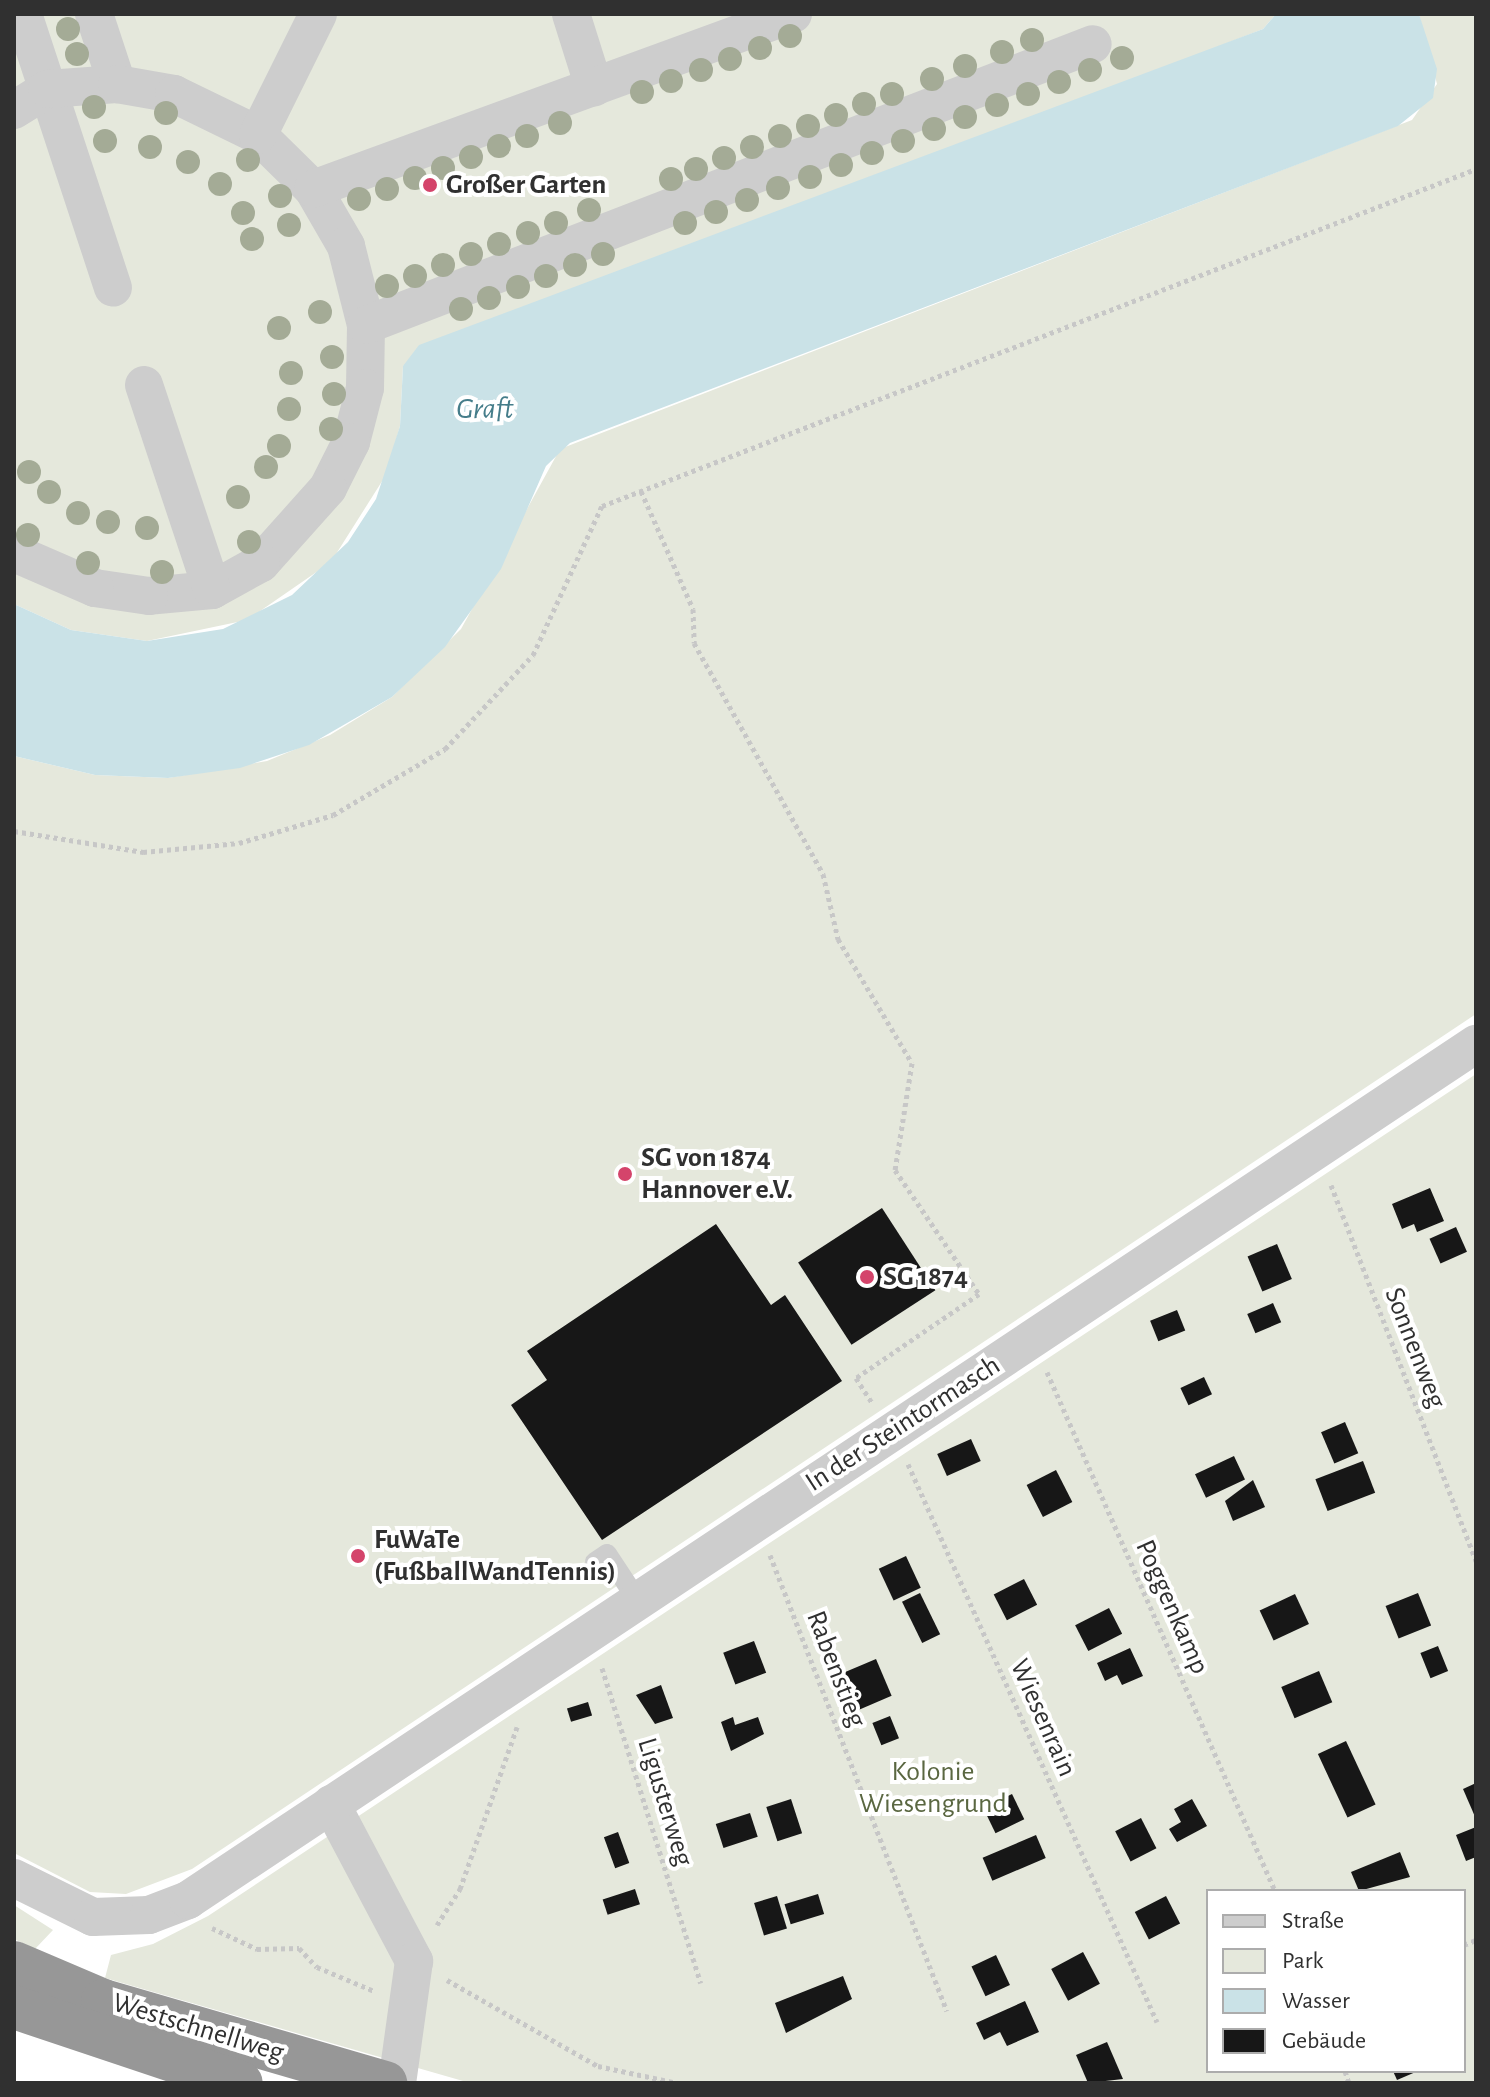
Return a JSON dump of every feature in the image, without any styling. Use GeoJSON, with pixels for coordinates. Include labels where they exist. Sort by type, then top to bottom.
{"type":"FeatureCollection","features":[{"type":"Feature","properties":{"kind":"highway","name":"Westschnellweg"},"geometry":{"type":"LineString","coordinates":[[14,1963],[103,2001],[385,2083]]}},
{"type":"Feature","properties":{"kind":"highway","name":"Westschnellweg"},"geometry":{"type":"LineString","coordinates":[[14,2007],[241,2083]]}},
{"type":"Feature","properties":{"kind":"street"},"geometry":{"type":"LineString","coordinates":[[23,14],[113,288]]}},
{"type":"Feature","properties":{"kind":"street"},"geometry":{"type":"LineString","coordinates":[[94,14],[117,84]]}},
{"type":"Feature","properties":{"kind":"street"},"geometry":{"type":"LineString","coordinates":[[258,135],[318,14]]}},
{"type":"Feature","properties":{"kind":"street"},"geometry":{"type":"LineString","coordinates":[[571,14],[594,87]]}},
{"type":"Feature","properties":{"kind":"street"},"geometry":{"type":"LineString","coordinates":[[313,189],[793,14]]}},
{"type":"Feature","properties":{"kind":"street"},"geometry":{"type":"LineString","coordinates":[[366,325],[1093,44]]}},
{"type":"Feature","properties":{"kind":"street"},"geometry":{"type":"LineString","coordinates":[[14,110],[47,89],[117,84],[174,94],[258,135],[313,189],[346,246],[366,325],[365,388],[328,488],[271,554],[212,590],[149,596],[95,588],[14,553]]}},
{"type":"Feature","properties":{"kind":"street"},"geometry":{"type":"LineString","coordinates":[[144,385],[212,590]]}},
{"type":"Feature","properties":{"kind":"street","name":"In der Steintormasch"},"geometry":{"type":"LineString","coordinates":[[14,1878],[93,1917],[149,1915],[188,1900],[590,1632],[636,1598],[1476,1044]]}},
{"type":"Feature","properties":{"kind":"street"},"geometry":{"type":"LineString","coordinates":[[331,1804],[414,1961],[412,2006],[397,2083]]}},
{"type":"Feature","properties":{"kind":"lane"},"geometry":{"type":"LineString","coordinates":[[595,1562],[607,1554],[636,1598]]}},
{"type":"Feature","properties":{"kind":"path"},"geometry":{"type":"LineString","coordinates":[[14,831],[143,852],[239,843],[333,815],[445,749],[533,655],[602,506],[1476,169]]}},
{"type":"Feature","properties":{"kind":"path","name":"Wiesenrain"},"geometry":{"type":"LineString","coordinates":[[641,491],[693,609],[694,643],[823,874],[838,939],[912,1063],[895,1170],[979,1294],[856,1378],[893,1430],[1157,2022]]}},
{"type":"Feature","properties":{"kind":"path","name":"Sonnenweg"},"geometry":{"type":"LineString","coordinates":[[1317,1150],[1476,1561]]}},
{"type":"Feature","properties":{"kind":"path","name":"Poggenkamp"},"geometry":{"type":"LineString","coordinates":[[1033,1339],[1274,1889]]}},
{"type":"Feature","properties":{"kind":"path","name":"Rabenstieg"},"geometry":{"type":"LineString","coordinates":[[757,1520],[947,2011]]}},
{"type":"Feature","properties":{"kind":"path","name":"Ligusterweg"},"geometry":{"type":"LineString","coordinates":[[590,1632],[701,1983]]}},
{"type":"Feature","properties":{"kind":"path"},"geometry":{"type":"LineString","coordinates":[[529,1671],[460,1889],[414,1961],[598,2066],[677,2083]]}},
{"type":"Feature","properties":{"kind":"path"},"geometry":{"type":"LineString","coordinates":[[188,1900],[217,1935],[257,1949],[299,1948],[339,1979],[412,2006]]}},
{"type":"Feature","properties":{"kind":"green space","name":"Großer Garten"},"geometry":{"type":"Polygon","coordinates":[[[14,14],[1276,14],[1263,29],[403,366],[400,426],[386,475],[331,562],[247,620],[147,641],[71,630],[14,604],[14,14]]]}},
{"type":"Feature","properties":{"kind":"green space","name":"SG von 1874 Hannover e.V."},"geometry":{"type":"Polygon","coordinates":[[[1419,14],[1476,14],[1476,1014],[192,1869],[126,1894],[90,1892],[14,1853],[14,756],[95,775],[168,778],[267,761],[330,735],[392,697],[461,629],[560,449],[1412,120],[1437,84],[1419,14]]]}},
{"type":"Feature","properties":{"kind":"green space","name":"Kolonie Wiesengrund"},"geometry":{"type":"Polygon","coordinates":[[[1476,1074],[1476,2083],[470,2083],[105,1978],[111,1955],[153,1944],[208,1916],[1476,1074]]]}},
{"type":"Feature","properties":{"kind":"green space"},"geometry":{"type":"Polygon","coordinates":[[[14,1905],[53,1930],[35,1949],[14,1939],[14,1905]]]}},
{"type":"Feature","properties":{"kind":"water","name":"Graft"},"geometry":{"type":"Polygon","coordinates":[[[1276,14],[1419,14],[1437,69],[1433,98],[1398,126],[570,443],[546,466],[501,569],[445,647],[392,697],[309,745],[240,768],[168,778],[95,775],[14,756],[14,604],[71,630],[147,641],[223,629],[292,595],[348,542],[376,499],[400,426],[403,366],[419,345],[1263,29],[1276,14]]]}},
{"type":"Feature","properties":{"kind":"building"},"geometry":{"type":"Polygon","coordinates":[[[1430,1188],[1444,1221],[1417,1232],[1414,1224],[1402,1229],[1392,1204],[1430,1188]]]}},
{"type":"Feature","properties":{"kind":"building","name":"SG 1874"},"geometry":{"type":"Polygon","coordinates":[[[882,1208],[935,1290],[852,1345],[798,1262],[882,1208]]]}},
{"type":"Feature","properties":{"kind":"building"},"geometry":{"type":"Polygon","coordinates":[[[716,1224],[771,1305],[785,1295],[842,1381],[602,1540],[511,1405],[547,1380],[527,1351],[716,1224]]]}},
{"type":"Feature","properties":{"kind":"building"},"geometry":{"type":"Polygon","coordinates":[[[1456,1227],[1467,1252],[1440,1263],[1430,1239],[1456,1227]]]}},
{"type":"Feature","properties":{"kind":"building"},"geometry":{"type":"Polygon","coordinates":[[[1277,1244],[1292,1279],[1262,1291],[1248,1257],[1277,1244]]]}},
{"type":"Feature","properties":{"kind":"building"},"geometry":{"type":"Polygon","coordinates":[[[1273,1303],[1281,1322],[1255,1333],[1247,1314],[1273,1303]]]}},
{"type":"Feature","properties":{"kind":"building"},"geometry":{"type":"Polygon","coordinates":[[[1177,1310],[1185,1330],[1158,1341],[1150,1321],[1177,1310]]]}},
{"type":"Feature","properties":{"kind":"building"},"geometry":{"type":"Polygon","coordinates":[[[1204,1377],[1212,1394],[1188,1405],[1180,1388],[1204,1377]]]}},
{"type":"Feature","properties":{"kind":"building"},"geometry":{"type":"Polygon","coordinates":[[[1345,1422],[1358,1453],[1334,1463],[1321,1432],[1345,1422]]]}},
{"type":"Feature","properties":{"kind":"building"},"geometry":{"type":"Polygon","coordinates":[[[971,1439],[981,1461],[947,1476],[937,1454],[971,1439]]]}},
{"type":"Feature","properties":{"kind":"building"},"geometry":{"type":"Polygon","coordinates":[[[1234,1456],[1245,1480],[1206,1498],[1195,1474],[1234,1456]]]}},
{"type":"Feature","properties":{"kind":"building"},"geometry":{"type":"Polygon","coordinates":[[[1363,1461],[1375,1493],[1328,1511],[1315,1479],[1363,1461]]]}},
{"type":"Feature","properties":{"kind":"building"},"geometry":{"type":"Polygon","coordinates":[[[1056,1470],[1072,1502],[1043,1517],[1027,1485],[1056,1470]]]}},
{"type":"Feature","properties":{"kind":"building"},"geometry":{"type":"Polygon","coordinates":[[[1253,1480],[1265,1507],[1233,1521],[1225,1501],[1253,1480]]]}},
{"type":"Feature","properties":{"kind":"building"},"geometry":{"type":"Polygon","coordinates":[[[906,1556],[921,1588],[894,1600],[879,1569],[906,1556]]]}},
{"type":"Feature","properties":{"kind":"building"},"geometry":{"type":"Polygon","coordinates":[[[1024,1579],[1037,1605],[1007,1620],[994,1594],[1024,1579]]]}},
{"type":"Feature","properties":{"kind":"building"},"geometry":{"type":"Polygon","coordinates":[[[920,1593],[940,1634],[922,1643],[902,1602],[920,1593]]]}},
{"type":"Feature","properties":{"kind":"building"},"geometry":{"type":"Polygon","coordinates":[[[1418,1593],[1431,1625],[1399,1639],[1386,1606],[1418,1593]]]}},
{"type":"Feature","properties":{"kind":"building"},"geometry":{"type":"Polygon","coordinates":[[[1295,1594],[1309,1624],[1274,1640],[1260,1610],[1295,1594]]]}},
{"type":"Feature","properties":{"kind":"building"},"geometry":{"type":"Polygon","coordinates":[[[1109,1608],[1122,1634],[1088,1651],[1075,1625],[1109,1608]]]}},
{"type":"Feature","properties":{"kind":"building"},"geometry":{"type":"Polygon","coordinates":[[[754,1641],[766,1673],[735,1685],[723,1653],[754,1641]]]}},
{"type":"Feature","properties":{"kind":"building"},"geometry":{"type":"Polygon","coordinates":[[[1438,1646],[1448,1671],[1430,1678],[1420,1653],[1438,1646]]]}},
{"type":"Feature","properties":{"kind":"building"},"geometry":{"type":"Polygon","coordinates":[[[1130,1648],[1143,1676],[1122,1685],[1117,1675],[1105,1681],[1097,1663],[1130,1648]]]}},
{"type":"Feature","properties":{"kind":"building"},"geometry":{"type":"Polygon","coordinates":[[[876,1659],[892,1696],[858,1710],[843,1673],[876,1659]]]}},
{"type":"Feature","properties":{"kind":"building"},"geometry":{"type":"Polygon","coordinates":[[[1319,1671],[1332,1702],[1295,1718],[1281,1687],[1319,1671]]]}},
{"type":"Feature","properties":{"kind":"building"},"geometry":{"type":"Polygon","coordinates":[[[661,1685],[673,1718],[655,1724],[636,1695],[661,1685]]]}},
{"type":"Feature","properties":{"kind":"building"},"geometry":{"type":"Polygon","coordinates":[[[588,1702],[592,1715],[571,1722],[567,1708],[588,1702]]]}},
{"type":"Feature","properties":{"kind":"building"},"geometry":{"type":"Polygon","coordinates":[[[890,1716],[899,1738],[881,1745],[872,1723],[890,1716]]]}},
{"type":"Feature","properties":{"kind":"building"},"geometry":{"type":"Polygon","coordinates":[[[733,1717],[735,1725],[758,1717],[764,1734],[731,1751],[721,1722],[733,1717]]]}},
{"type":"Feature","properties":{"kind":"building"},"geometry":{"type":"Polygon","coordinates":[[[1346,1741],[1376,1804],[1347,1818],[1318,1754],[1346,1741]]]}},
{"type":"Feature","properties":{"kind":"building"},"geometry":{"type":"Polygon","coordinates":[[[1476,1783],[1476,1819],[1463,1789],[1476,1783]]]}},
{"type":"Feature","properties":{"kind":"building"},"geometry":{"type":"Polygon","coordinates":[[[1012,1794],[1024,1819],[996,1833],[983,1808],[1012,1794]]]}},
{"type":"Feature","properties":{"kind":"building"},"geometry":{"type":"Polygon","coordinates":[[[791,1799],[802,1833],[777,1841],[766,1807],[791,1799]]]}},
{"type":"Feature","properties":{"kind":"building"},"geometry":{"type":"Polygon","coordinates":[[[1192,1799],[1207,1826],[1177,1842],[1169,1829],[1181,1822],[1174,1809],[1192,1799]]]}},
{"type":"Feature","properties":{"kind":"building"},"geometry":{"type":"Polygon","coordinates":[[[750,1813],[758,1837],[723,1848],[716,1824],[750,1813]]]}},
{"type":"Feature","properties":{"kind":"building"},"geometry":{"type":"Polygon","coordinates":[[[1141,1818],[1156,1848],[1131,1861],[1115,1831],[1141,1818]]]}},
{"type":"Feature","properties":{"kind":"building"},"geometry":{"type":"Polygon","coordinates":[[[1476,1827],[1476,1857],[1466,1861],[1456,1835],[1476,1827]]]}},
{"type":"Feature","properties":{"kind":"building"},"geometry":{"type":"Polygon","coordinates":[[[618,1832],[629,1863],[615,1868],[604,1837],[618,1832]]]}},
{"type":"Feature","properties":{"kind":"building"},"geometry":{"type":"Polygon","coordinates":[[[1036,1835],[1046,1858],[992,1881],[983,1858],[1036,1835]]]}},
{"type":"Feature","properties":{"kind":"building"},"geometry":{"type":"Polygon","coordinates":[[[1400,1852],[1410,1877],[1358,1889],[1351,1872],[1400,1852]]]}},
{"type":"Feature","properties":{"kind":"building"},"geometry":{"type":"Polygon","coordinates":[[[635,1889],[640,1904],[608,1915],[603,1900],[635,1889]]]}},
{"type":"Feature","properties":{"kind":"building"},"geometry":{"type":"Polygon","coordinates":[[[818,1894],[824,1914],[791,1924],[785,1904],[818,1894]]]}},
{"type":"Feature","properties":{"kind":"building"},"geometry":{"type":"Polygon","coordinates":[[[777,1896],[787,1929],[764,1936],[754,1903],[777,1896]]]}},
{"type":"Feature","properties":{"kind":"building"},"geometry":{"type":"Polygon","coordinates":[[[1166,1896],[1180,1924],[1149,1940],[1135,1912],[1166,1896]]]}},
{"type":"Feature","properties":{"kind":"building"},"geometry":{"type":"Polygon","coordinates":[[[1083,1952],[1100,1984],[1068,2001],[1051,1969],[1083,1952]]]}},
{"type":"Feature","properties":{"kind":"building"},"geometry":{"type":"Polygon","coordinates":[[[996,1955],[1010,1985],[985,1996],[972,1966],[996,1955]]]}},
{"type":"Feature","properties":{"kind":"building"},"geometry":{"type":"Polygon","coordinates":[[[843,1976],[852,1999],[786,2033],[775,2003],[843,1976]]]}},
{"type":"Feature","properties":{"kind":"building"},"geometry":{"type":"Polygon","coordinates":[[[1025,2001],[1039,2032],[1007,2046],[1000,2032],[984,2040],[976,2023],[1025,2001]]]}},
{"type":"Feature","properties":{"kind":"building"},"geometry":{"type":"Polygon","coordinates":[[[1107,2042],[1123,2079],[1088,2083],[1076,2055],[1107,2042]]]}},
{"type":"Feature","properties":{"kind":"building"},"geometry":{"type":"Polygon","coordinates":[[[1394,2073],[1413,2073],[1397,2080],[1394,2073]]]}},
{"type":"Feature","properties":{"kind":"place","name":"Großer Garten"},"geometry":{"type":"Point","coordinates":[430,185]}},
{"type":"Feature","properties":{"kind":"place","name":"SG von 1874 Hannover e.V."},"geometry":{"type":"Point","coordinates":[625,1174]}},
{"type":"Feature","properties":{"kind":"place","name":"SG 1874"},"geometry":{"type":"Point","coordinates":[867,1277]}},
{"type":"Feature","properties":{"kind":"place","name":"FuWaTe (FußballWandTennis)"},"geometry":{"type":"Point","coordinates":[358,1556]}}]}
